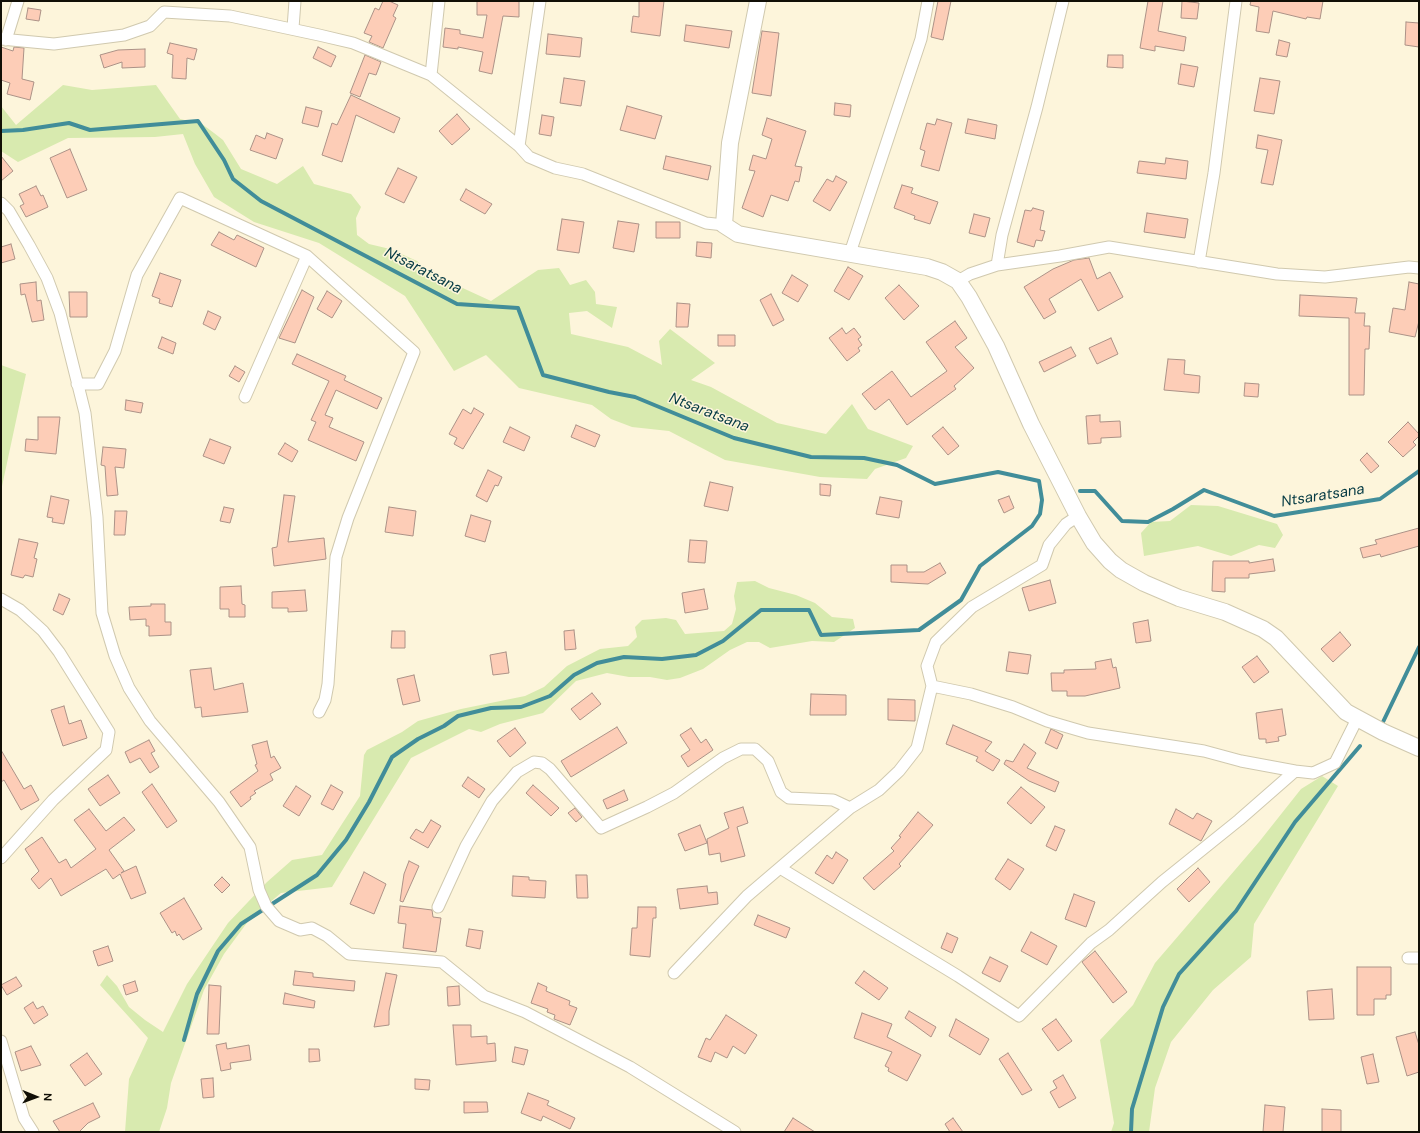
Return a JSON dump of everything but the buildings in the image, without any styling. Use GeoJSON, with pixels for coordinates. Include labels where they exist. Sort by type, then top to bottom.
{"type":"FeatureCollection","features":[{"type":"Feature","properties":{"kind":"street"},"geometry":{"type":"LineString","coordinates":[[18,1],[4,39],[54,44],[124,35],[150,26],[165,6],[293,28],[353,43],[431,75],[519,146],[529,157],[555,168],[583,174],[706,223],[724,225],[738,234],[926,267],[942,272],[958,281],[970,296],[996,346],[1034,430],[1078,516],[1094,543],[1120,570],[1144,583],[1179,598],[1225,612],[1263,629],[1276,638],[1328,691],[1346,712],[1357,719],[1419,748]]}},
{"type":"Feature","properties":{"kind":"street"},"geometry":{"type":"LineString","coordinates":[[293,28],[295,1]]}},
{"type":"Feature","properties":{"kind":"street"},"geometry":{"type":"LineString","coordinates":[[431,75],[439,1]]}},
{"type":"Feature","properties":{"kind":"street"},"geometry":{"type":"LineString","coordinates":[[519,146],[540,1]]}},
{"type":"Feature","properties":{"kind":"street"},"geometry":{"type":"LineString","coordinates":[[724,225],[723,217],[730,143],[758,1]]}},
{"type":"Feature","properties":{"kind":"street"},"geometry":{"type":"LineString","coordinates":[[850,253],[921,39],[928,1]]}},
{"type":"Feature","properties":{"kind":"street"},"geometry":{"type":"LineString","coordinates":[[997,265],[1002,235],[1037,107],[1063,1]]}},
{"type":"Feature","properties":{"kind":"street"},"geometry":{"type":"LineString","coordinates":[[1199,262],[1214,173],[1236,1]]}},
{"type":"Feature","properties":{"kind":"street"},"geometry":{"type":"LineString","coordinates":[[77,384],[98,384],[115,351],[137,275],[180,198],[307,256],[414,352],[348,518],[336,557],[328,684],[325,700],[319,712]]}},
{"type":"Feature","properties":{"kind":"street"},"geometry":{"type":"LineString","coordinates":[[1,203],[9,212],[47,278],[60,313],[85,414],[92,460],[97,516],[102,612],[115,656],[129,688],[150,721],[219,802],[250,847],[259,890],[266,906],[279,922],[300,930],[312,928],[327,936],[349,954],[442,962],[484,996],[525,1012],[630,1067],[735,1132]]}},
{"type":"Feature","properties":{"kind":"street"},"geometry":{"type":"LineString","coordinates":[[958,281],[970,274],[997,265],[1109,247],[1270,274],[1325,277],[1419,268]]}},
{"type":"Feature","properties":{"kind":"street"},"geometry":{"type":"LineString","coordinates":[[245,396],[307,256]]}},
{"type":"Feature","properties":{"kind":"street"},"geometry":{"type":"LineString","coordinates":[[674,973],[747,896],[850,808],[879,790],[900,772],[917,748],[932,686],[927,666],[936,642],[972,607],[1042,565],[1049,545],[1066,524],[1078,516]]}},
{"type":"Feature","properties":{"kind":"street"},"geometry":{"type":"LineString","coordinates":[[1,599],[20,610],[43,631],[59,652],[109,732],[106,750],[53,800],[1,858]]}},
{"type":"Feature","properties":{"kind":"street"},"geometry":{"type":"LineString","coordinates":[[932,686],[971,694],[1013,707],[1047,721],[1088,733],[1204,751],[1241,761],[1313,773],[1335,764],[1357,719]]}},
{"type":"Feature","properties":{"kind":"street"},"geometry":{"type":"LineString","coordinates":[[438,906],[466,846],[492,801],[516,772],[534,762],[542,763],[550,769],[601,828],[674,793],[723,758],[741,749],[755,749],[768,761],[781,792],[789,798],[834,800],[850,808]]}},
{"type":"Feature","properties":{"kind":"street"},"geometry":{"type":"LineString","coordinates":[[780,868],[1019,1016],[1091,943],[1109,930],[1162,882],[1210,844],[1295,771]]}},
{"type":"Feature","properties":{"kind":"street"},"geometry":{"type":"LineString","coordinates":[[1,1041],[24,1118],[33,1132]]}},
{"type":"Feature","properties":{"kind":"green space"},"geometry":{"type":"Polygon","coordinates":[[[63,85],[92,90],[156,85],[180,119],[202,124],[223,140],[241,169],[277,184],[303,166],[314,184],[351,194],[361,207],[356,218],[357,235],[369,244],[390,249],[417,261],[430,273],[491,301],[538,270],[559,268],[570,285],[586,280],[595,292],[596,304],[617,307],[612,328],[587,311],[569,313],[571,334],[628,347],[662,365],[659,341],[670,329],[715,363],[691,380],[711,387],[777,423],[826,434],[852,404],[868,429],[913,446],[906,458],[875,469],[867,479],[820,477],[725,460],[669,431],[632,427],[611,419],[592,405],[519,388],[486,355],[454,371],[405,296],[319,243],[254,222],[214,197],[195,164],[183,134],[155,137],[68,138],[18,162],[1,151],[1,106],[16,125],[63,85]]]}},
{"type":"Feature","properties":{"kind":"green space"},"geometry":{"type":"Polygon","coordinates":[[[1,365],[26,374],[1,491],[1,365]]]}},
{"type":"Feature","properties":{"kind":"green space"},"geometry":{"type":"Polygon","coordinates":[[[1191,505],[1218,506],[1277,524],[1283,535],[1275,548],[1259,545],[1231,556],[1198,546],[1144,556],[1141,533],[1151,522],[1170,521],[1191,505]]]}},
{"type":"Feature","properties":{"kind":"green space"},"geometry":{"type":"Polygon","coordinates":[[[755,581],[769,588],[796,595],[815,603],[832,617],[853,619],[855,628],[834,642],[812,641],[770,648],[759,642],[747,642],[730,650],[703,669],[680,678],[667,680],[650,677],[629,677],[607,673],[576,681],[543,713],[500,724],[481,732],[469,729],[411,758],[332,887],[281,893],[249,920],[224,954],[204,990],[171,1083],[167,1108],[159,1132],[125,1132],[129,1079],[148,1038],[100,985],[107,975],[117,986],[129,1007],[163,1032],[187,984],[228,923],[267,882],[292,860],[322,855],[360,796],[364,755],[367,750],[402,732],[418,721],[461,709],[525,696],[544,687],[567,666],[600,649],[628,646],[637,637],[635,627],[642,620],[666,618],[676,620],[685,634],[724,631],[732,624],[736,609],[734,596],[737,582],[755,581]]]}},
{"type":"Feature","properties":{"kind":"green space"},"geometry":{"type":"Polygon","coordinates":[[[1322,776],[1338,786],[1254,924],[1251,957],[1213,990],[1171,1042],[1155,1088],[1149,1132],[1111,1132],[1114,1123],[1100,1040],[1133,1005],[1155,963],[1259,842],[1301,789],[1322,776]]]}},
{"type":"Feature","properties":{"kind":"waterway","name":"Ntsaratsana"},"geometry":{"type":"LineString","coordinates":[[1,131],[23,130],[69,123],[90,130],[198,121],[224,160],[233,179],[261,201],[457,304],[518,308],[543,375],[635,397],[734,438],[811,457],[864,458],[897,465],[935,484],[998,472],[1039,481],[1042,500],[1040,514],[1032,526],[980,566],[961,600],[919,630],[821,635],[809,610],[761,610],[723,641],[696,655],[662,659],[624,657],[597,663],[574,675],[550,696],[521,707],[491,708],[458,716],[444,726],[418,739],[392,757],[369,802],[346,840],[317,875],[241,924],[218,951],[197,994],[184,1040]]}},
{"type":"Feature","properties":{"kind":"waterway","name":"Ntsaratsana"},"geometry":{"type":"LineString","coordinates":[[1080,491],[1095,491],[1122,521],[1148,522],[1204,490],[1274,516],[1380,499],[1419,471]]}},
{"type":"Feature","properties":{"kind":"waterway"},"geometry":{"type":"LineString","coordinates":[[1383,722],[1419,647]]}},
{"type":"Feature","properties":{"kind":"waterway"},"geometry":{"type":"LineString","coordinates":[[1131,1132],[1132,1109],[1163,1007],[1179,974],[1236,911],[1295,822],[1360,746]]}}]}
